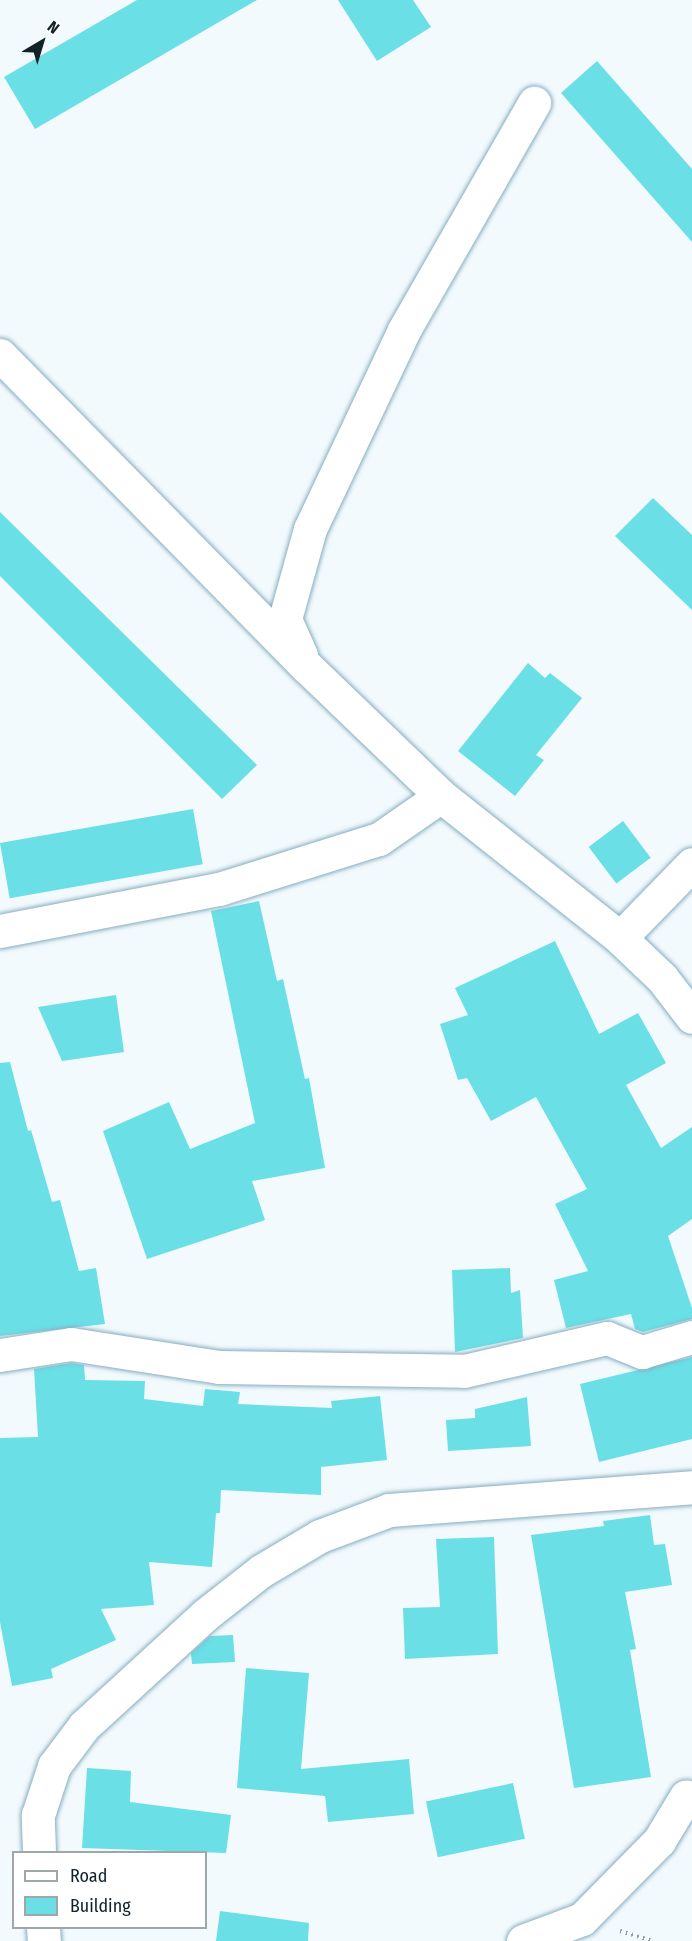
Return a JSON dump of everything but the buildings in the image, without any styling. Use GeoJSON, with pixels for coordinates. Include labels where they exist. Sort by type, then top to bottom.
{"type":"FeatureCollection","features":[{"type":"Feature","properties":{"kind":"street"},"geometry":{"type":"LineString","coordinates":[[307,667],[285,619],[310,529],[404,330],[534,103]]}},
{"type":"Feature","properties":{"kind":"street"},"geometry":{"type":"LineString","coordinates":[[0,355],[307,667],[441,796],[620,938],[662,978],[692,1017]]}},
{"type":"Feature","properties":{"kind":"street"},"geometry":{"type":"LineString","coordinates":[[0,931],[219,889],[379,839],[441,796]]}},
{"type":"Feature","properties":{"kind":"street"},"geometry":{"type":"LineString","coordinates":[[620,938],[692,864]]}},
{"type":"Feature","properties":{"kind":"street"},"geometry":{"type":"LineString","coordinates":[[0,1355],[71,1344],[219,1367],[464,1371],[607,1338],[642,1352],[692,1338]]}},
{"type":"Feature","properties":{"kind":"street"},"geometry":{"type":"LineString","coordinates":[[39,1851],[38,1815],[54,1766],[84,1726],[205,1615],[261,1571],[320,1536],[389,1510],[692,1487]]}},
{"type":"Feature","properties":{"kind":"street"},"geometry":{"type":"LineString","coordinates":[[523,1941],[582,1919],[659,1841],[686,1796]]}}]}
